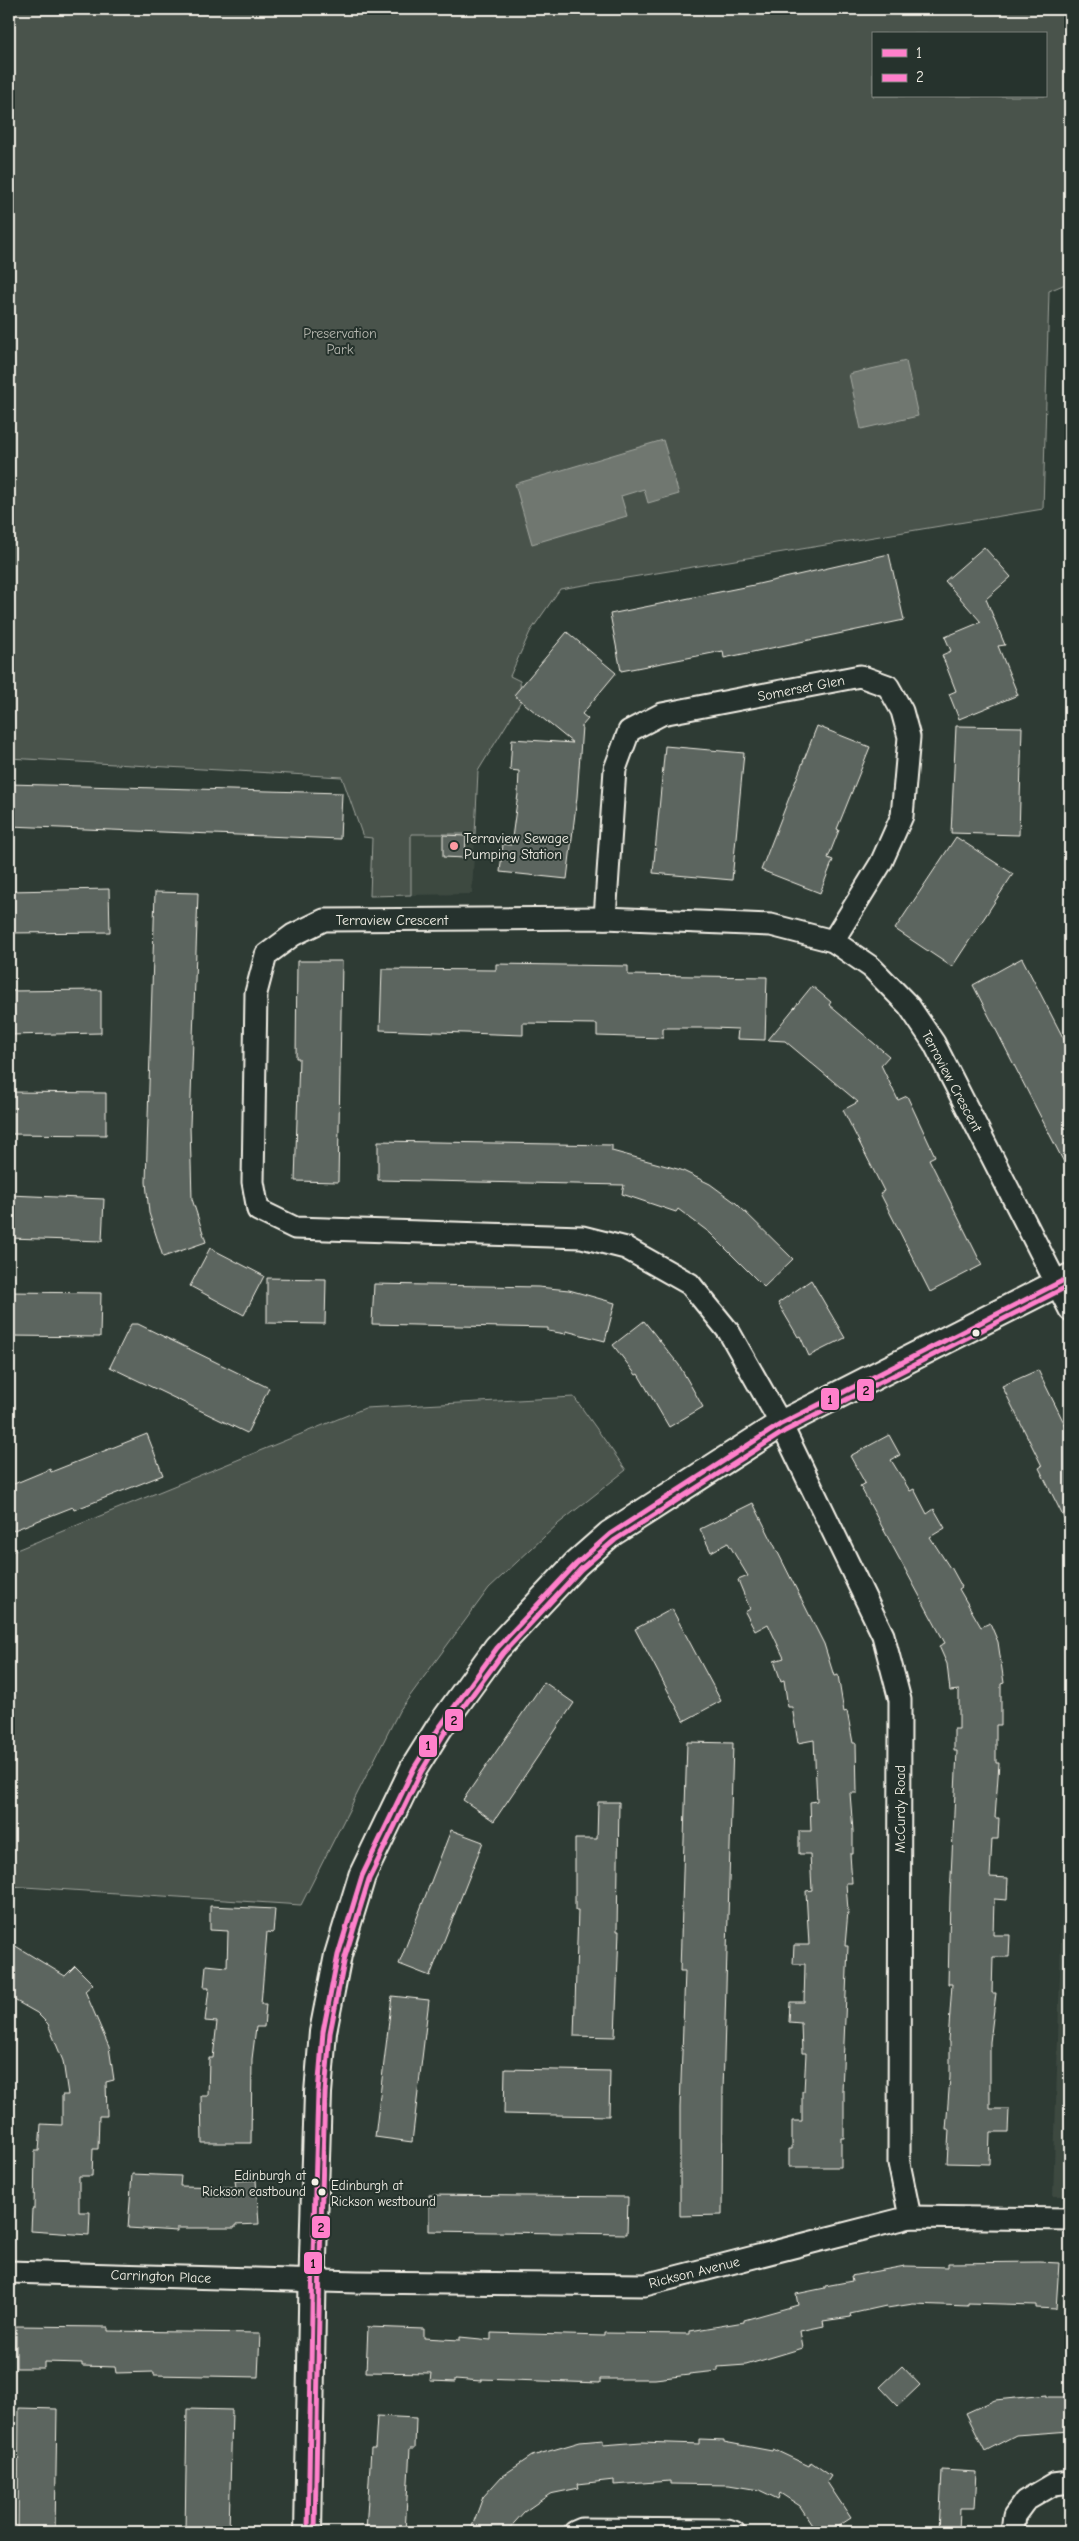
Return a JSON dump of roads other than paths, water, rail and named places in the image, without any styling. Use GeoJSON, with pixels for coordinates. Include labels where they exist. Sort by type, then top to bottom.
{"type":"FeatureCollection","features":[{"type":"Feature","properties":{"kind":"main road"},"geometry":{"type":"LineString","coordinates":[[308,2532],[318,2093],[324,2032],[338,1955],[362,1876],[414,1768],[439,1728],[497,1648],[576,1564],[610,1534],[781,1424],[1063,1280]]}},
{"type":"Feature","properties":{"kind":"street","name":"Somerset Glen"},"geometry":{"type":"LineString","coordinates":[[605,918],[615,769],[629,731],[662,714],[860,676],[888,686],[902,711],[909,737],[902,816],[881,863],[833,940]]}},
{"type":"Feature","properties":{"kind":"street","name":"Terraview Crescent"},"geometry":{"type":"LineString","coordinates":[[781,1424],[729,1332],[690,1284],[626,1248],[582,1238],[295,1228],[258,1210],[253,1182],[256,993],[266,955],[293,935],[324,920],[605,918],[771,925],[833,940],[871,967],[909,1006],[934,1043],[1063,1280],[1070,1310]]}},
{"type":"Feature","properties":{"kind":"street","name":"McCurdy Road"},"geometry":{"type":"LineString","coordinates":[[781,1424],[883,1634],[900,1700],[899,2163],[910,2217]]}},
{"type":"Feature","properties":{"kind":"street","name":"Rickson Avenue"},"geometry":{"type":"LineString","coordinates":[[313,2280],[645,2286],[910,2217],[1070,2219]]}},
{"type":"Feature","properties":{"kind":"street","name":"Carrington Place"},"geometry":{"type":"LineString","coordinates":[[9,2272],[313,2280]]}},
{"type":"Feature","properties":{"kind":"street"},"geometry":{"type":"LineString","coordinates":[[1012,2532],[1014,2516],[1025,2501],[1054,2484],[1070,2482]]}},
{"type":"Feature","properties":{"kind":"street"},"geometry":{"type":"LineString","coordinates":[[575,2532],[582,2529],[728,2530],[734,2532]]}},
{"type":"Feature","properties":{"kind":"place","name":"Terraview Sewage Pumping Station"},"geometry":{"type":"Point","coordinates":[454,846]}},
{"type":"Feature","properties":{"kind":"place","name":"Edinburgh at Rickson eastbound"},"geometry":{"type":"Point","coordinates":[315,2182]}},
{"type":"Feature","properties":{"kind":"place","name":"Edinburgh at Rickson westbound"},"geometry":{"type":"Point","coordinates":[322,2192]}},
{"type":"Feature","properties":{"kind":"park label","name":"Preservation Park"},"geometry":{"type":"Point","coordinates":[340,342]}}]}
